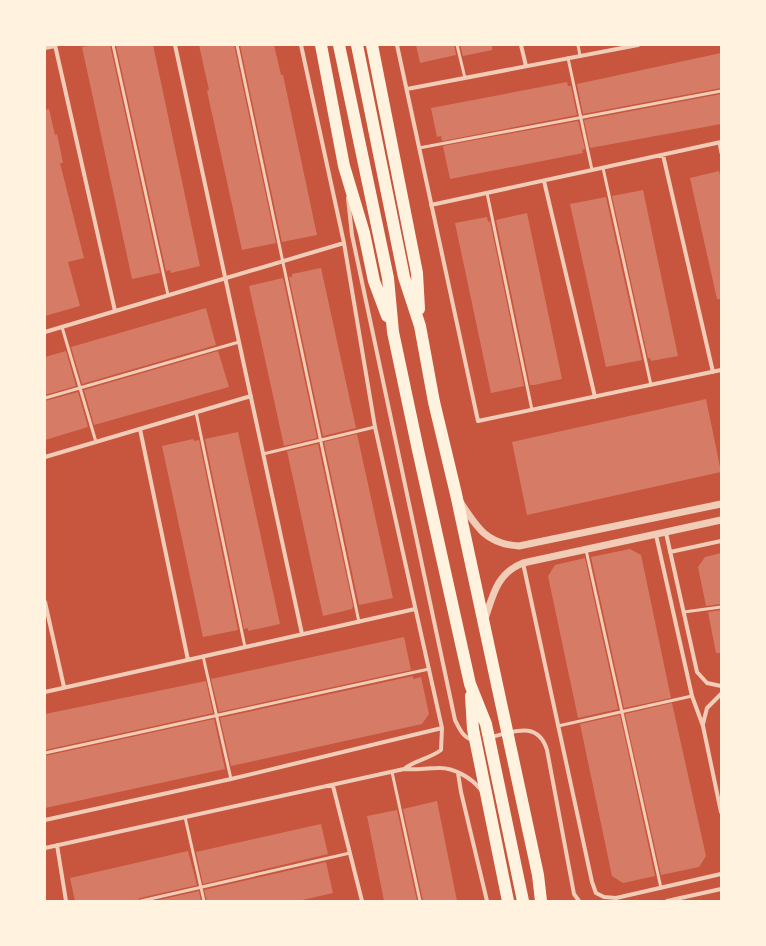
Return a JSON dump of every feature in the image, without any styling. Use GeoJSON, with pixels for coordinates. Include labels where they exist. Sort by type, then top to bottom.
{"type":"FeatureCollection","features":[{"type":"Feature","properties":{"kind":"highway"},"geometry":{"type":"LineString","coordinates":[[321,45],[344,166],[364,234],[374,281],[393,332]]}},
{"type":"Feature","properties":{"kind":"highway"},"geometry":{"type":"LineString","coordinates":[[338,45],[388,278],[393,332],[470,684],[473,729],[508,901]]}},
{"type":"Feature","properties":{"kind":"highway"},"geometry":{"type":"LineString","coordinates":[[357,45],[404,277],[420,326]]}},
{"type":"Feature","properties":{"kind":"highway"},"geometry":{"type":"LineString","coordinates":[[372,45],[417,273],[420,326],[434,402],[484,623],[538,875],[541,901]]}},
{"type":"Feature","properties":{"kind":"highway"},"geometry":{"type":"LineString","coordinates":[[470,684],[486,724],[523,901]]}},
{"type":"Feature","properties":{"kind":"highway"},"geometry":{"type":"LineString","coordinates":[[538,875],[550,901]]}},
{"type":"Feature","properties":{"kind":"street"},"geometry":{"type":"LineString","coordinates":[[45,48],[55,45],[115,311]]}},
{"type":"Feature","properties":{"kind":"street"},"geometry":{"type":"LineString","coordinates":[[175,45],[302,634]]}},
{"type":"Feature","properties":{"kind":"street"},"geometry":{"type":"LineString","coordinates":[[301,45],[344,243],[375,427],[442,728],[441,750],[431,757],[410,764],[404,769]]}},
{"type":"Feature","properties":{"kind":"street"},"geometry":{"type":"LineString","coordinates":[[397,45],[478,421],[721,370]]}},
{"type":"Feature","properties":{"kind":"street"},"geometry":{"type":"LineString","coordinates":[[521,45],[526,66]]}},
{"type":"Feature","properties":{"kind":"street"},"geometry":{"type":"LineString","coordinates":[[407,90],[638,45]]}},
{"type":"Feature","properties":{"kind":"street"},"geometry":{"type":"LineString","coordinates":[[431,205],[720,142]]}},
{"type":"Feature","properties":{"kind":"street"},"geometry":{"type":"LineString","coordinates":[[663,155],[713,372]]}},
{"type":"Feature","properties":{"kind":"street"},"geometry":{"type":"LineString","coordinates":[[344,166],[352,235],[455,720],[462,733],[469,739],[479,740]]}},
{"type":"Feature","properties":{"kind":"street"},"geometry":{"type":"LineString","coordinates":[[544,181],[595,397]]}},
{"type":"Feature","properties":{"kind":"street"},"geometry":{"type":"LineString","coordinates":[[45,332],[344,243]]}},
{"type":"Feature","properties":{"kind":"street"},"geometry":{"type":"LineString","coordinates":[[45,457],[251,396]]}},
{"type":"Feature","properties":{"kind":"street"},"geometry":{"type":"LineString","coordinates":[[140,428],[188,660]]}},
{"type":"Feature","properties":{"kind":"street"},"geometry":{"type":"LineString","coordinates":[[456,494],[475,525],[485,535],[504,545],[519,546],[721,504]]}},
{"type":"Feature","properties":{"kind":"street"},"geometry":{"type":"LineString","coordinates":[[484,623],[496,586],[511,568],[523,563],[721,520]]}},
{"type":"Feature","properties":{"kind":"street"},"geometry":{"type":"LineString","coordinates":[[666,532],[697,672],[707,683],[721,686]]}},
{"type":"Feature","properties":{"kind":"street"},"geometry":{"type":"LineString","coordinates":[[656,535],[692,696],[703,726],[721,812]]}},
{"type":"Feature","properties":{"kind":"street"},"geometry":{"type":"LineString","coordinates":[[670,552],[721,541]]}},
{"type":"Feature","properties":{"kind":"street"},"geometry":{"type":"LineString","coordinates":[[523,563],[592,882],[596,893],[604,897],[616,898],[721,874]]}},
{"type":"Feature","properties":{"kind":"street"},"geometry":{"type":"LineString","coordinates":[[45,602],[64,687]]}},
{"type":"Feature","properties":{"kind":"street"},"geometry":{"type":"LineString","coordinates":[[45,692],[415,609]]}},
{"type":"Feature","properties":{"kind":"street"},"geometry":{"type":"LineString","coordinates":[[703,726],[707,708],[721,694]]}},
{"type":"Feature","properties":{"kind":"street"},"geometry":{"type":"LineString","coordinates":[[45,820],[231,779],[442,728]]}},
{"type":"Feature","properties":{"kind":"street"},"geometry":{"type":"LineString","coordinates":[[486,738],[522,730],[534,732],[545,745],[574,894],[579,901]]}},
{"type":"Feature","properties":{"kind":"street"},"geometry":{"type":"LineString","coordinates":[[45,848],[333,786],[404,769],[417,770],[440,768],[458,773],[475,783],[486,797]]}},
{"type":"Feature","properties":{"kind":"street"},"geometry":{"type":"LineString","coordinates":[[458,773],[461,792],[487,901]]}},
{"type":"Feature","properties":{"kind":"street"},"geometry":{"type":"LineString","coordinates":[[333,786],[362,901]]}},
{"type":"Feature","properties":{"kind":"street"},"geometry":{"type":"LineString","coordinates":[[57,845],[66,901]]}},
{"type":"Feature","properties":{"kind":"street"},"geometry":{"type":"LineString","coordinates":[[668,901],[721,890]]}},
{"type":"Feature","properties":{"kind":"lane"},"geometry":{"type":"LineString","coordinates":[[113,45],[168,295]]}},
{"type":"Feature","properties":{"kind":"lane"},"geometry":{"type":"LineString","coordinates":[[237,45],[284,261],[359,622]]}},
{"type":"Feature","properties":{"kind":"lane"},"geometry":{"type":"LineString","coordinates":[[457,45],[465,78]]}},
{"type":"Feature","properties":{"kind":"lane"},"geometry":{"type":"LineString","coordinates":[[578,45],[580,56]]}},
{"type":"Feature","properties":{"kind":"lane"},"geometry":{"type":"LineString","coordinates":[[568,58],[592,170]]}},
{"type":"Feature","properties":{"kind":"lane"},"geometry":{"type":"LineString","coordinates":[[419,148],[721,91]]}},
{"type":"Feature","properties":{"kind":"lane"},"geometry":{"type":"LineString","coordinates":[[720,142],[721,152]]}},
{"type":"Feature","properties":{"kind":"lane"},"geometry":{"type":"LineString","coordinates":[[603,168],[651,385]]}},
{"type":"Feature","properties":{"kind":"lane"},"geometry":{"type":"LineString","coordinates":[[487,193],[532,410]]}},
{"type":"Feature","properties":{"kind":"lane"},"geometry":{"type":"LineString","coordinates":[[62,327],[96,442]]}},
{"type":"Feature","properties":{"kind":"lane"},"geometry":{"type":"LineString","coordinates":[[45,398],[239,342]]}},
{"type":"Feature","properties":{"kind":"lane"},"geometry":{"type":"LineString","coordinates":[[196,412],[244,647]]}},
{"type":"Feature","properties":{"kind":"lane"},"geometry":{"type":"LineString","coordinates":[[263,454],[375,427]]}},
{"type":"Feature","properties":{"kind":"lane"},"geometry":{"type":"LineString","coordinates":[[586,550],[661,888]]}},
{"type":"Feature","properties":{"kind":"lane"},"geometry":{"type":"LineString","coordinates":[[684,612],[721,606]]}},
{"type":"Feature","properties":{"kind":"lane"},"geometry":{"type":"LineString","coordinates":[[203,656],[231,779]]}},
{"type":"Feature","properties":{"kind":"lane"},"geometry":{"type":"LineString","coordinates":[[45,753],[429,669]]}},
{"type":"Feature","properties":{"kind":"lane"},"geometry":{"type":"LineString","coordinates":[[558,726],[692,696]]}},
{"type":"Feature","properties":{"kind":"lane"},"geometry":{"type":"LineString","coordinates":[[392,772],[420,901]]}},
{"type":"Feature","properties":{"kind":"lane"},"geometry":{"type":"LineString","coordinates":[[185,817],[204,901]]}},
{"type":"Feature","properties":{"kind":"lane"},"geometry":{"type":"LineString","coordinates":[[141,901],[350,853]]}},
{"type":"Feature","properties":{"kind":"building"},"geometry":{"type":"Polygon","coordinates":[[[110,45],[160,273],[132,279],[82,47],[110,45]]]}},
{"type":"Feature","properties":{"kind":"building"},"geometry":{"type":"Polygon","coordinates":[[[116,45],[153,45],[200,266],[171,273],[170,270],[166,271],[116,45]]]}},
{"type":"Feature","properties":{"kind":"building"},"geometry":{"type":"Polygon","coordinates":[[[199,45],[234,45],[276,243],[242,250],[207,91],[209,90],[199,45]]]}},
{"type":"Feature","properties":{"kind":"building"},"geometry":{"type":"Polygon","coordinates":[[[240,45],[274,45],[281,75],[283,75],[317,235],[282,242],[240,45]]]}},
{"type":"Feature","properties":{"kind":"building"},"geometry":{"type":"Polygon","coordinates":[[[416,45],[454,45],[456,55],[420,63],[416,45]]]}},
{"type":"Feature","properties":{"kind":"building"},"geometry":{"type":"Polygon","coordinates":[[[460,45],[492,45],[492,50],[463,56],[460,45]]]}},
{"type":"Feature","properties":{"kind":"building"},"geometry":{"type":"Polygon","coordinates":[[[721,53],[721,88],[583,114],[577,84],[721,53]]]}},
{"type":"Feature","properties":{"kind":"building"},"geometry":{"type":"Polygon","coordinates":[[[567,82],[568,86],[571,86],[577,115],[442,141],[441,136],[437,137],[431,108],[567,82]]]}},
{"type":"Feature","properties":{"kind":"building"},"geometry":{"type":"Polygon","coordinates":[[[721,94],[721,124],[590,148],[584,120],[721,94]]]}},
{"type":"Feature","properties":{"kind":"building"},"geometry":{"type":"Polygon","coordinates":[[[49,109],[55,135],[57,134],[63,163],[60,163],[84,258],[68,262],[80,306],[45,316],[45,110],[49,109]]]}},
{"type":"Feature","properties":{"kind":"building"},"geometry":{"type":"Polygon","coordinates":[[[578,121],[585,149],[582,150],[583,153],[450,179],[443,146],[578,121]]]}},
{"type":"Feature","properties":{"kind":"building"},"geometry":{"type":"Polygon","coordinates":[[[719,171],[721,178],[721,299],[717,299],[690,178],[719,171]]]}},
{"type":"Feature","properties":{"kind":"building"},"geometry":{"type":"Polygon","coordinates":[[[643,190],[678,356],[651,361],[650,358],[648,358],[612,196],[643,190]]]}},
{"type":"Feature","properties":{"kind":"building"},"geometry":{"type":"Polygon","coordinates":[[[606,197],[642,360],[606,367],[570,204],[606,197]]]}},
{"type":"Feature","properties":{"kind":"building"},"geometry":{"type":"Polygon","coordinates":[[[527,213],[562,379],[534,385],[530,385],[496,220],[527,213]]]}},
{"type":"Feature","properties":{"kind":"building"},"geometry":{"type":"Polygon","coordinates":[[[487,217],[488,222],[490,221],[524,386],[491,393],[455,223],[487,217]]]}},
{"type":"Feature","properties":{"kind":"building"},"geometry":{"type":"Polygon","coordinates":[[[321,268],[356,428],[323,436],[289,277],[292,277],[292,274],[321,268]]]}},
{"type":"Feature","properties":{"kind":"building"},"geometry":{"type":"Polygon","coordinates":[[[283,278],[317,438],[284,446],[249,286],[283,278]]]}},
{"type":"Feature","properties":{"kind":"building"},"geometry":{"type":"Polygon","coordinates":[[[206,308],[216,345],[82,384],[71,347],[206,308]]]}},
{"type":"Feature","properties":{"kind":"building"},"geometry":{"type":"Polygon","coordinates":[[[66,351],[76,386],[45,395],[45,357],[66,351]]]}},
{"type":"Feature","properties":{"kind":"building"},"geometry":{"type":"Polygon","coordinates":[[[218,351],[229,387],[94,425],[84,390],[218,351]]]}},
{"type":"Feature","properties":{"kind":"building"},"geometry":{"type":"Polygon","coordinates":[[[78,392],[88,427],[45,440],[45,401],[78,392]]]}},
{"type":"Feature","properties":{"kind":"building"},"geometry":{"type":"Polygon","coordinates":[[[706,399],[721,472],[527,515],[512,442],[706,399]]]}},
{"type":"Feature","properties":{"kind":"building"},"geometry":{"type":"Polygon","coordinates":[[[238,432],[280,624],[248,631],[248,628],[244,629],[205,439],[238,432]]]}},
{"type":"Feature","properties":{"kind":"building"},"geometry":{"type":"Polygon","coordinates":[[[357,434],[393,598],[359,605],[324,442],[357,434]]]}},
{"type":"Feature","properties":{"kind":"building"},"geometry":{"type":"Polygon","coordinates":[[[193,439],[194,441],[199,440],[238,630],[203,637],[162,446],[193,439]]]}},
{"type":"Feature","properties":{"kind":"building"},"geometry":{"type":"Polygon","coordinates":[[[318,444],[353,606],[352,609],[323,616],[287,451],[318,444]]]}},
{"type":"Feature","properties":{"kind":"building"},"geometry":{"type":"Polygon","coordinates":[[[630,549],[641,555],[671,698],[624,708],[591,557],[630,549]]]}},
{"type":"Feature","properties":{"kind":"building"},"geometry":{"type":"Polygon","coordinates":[[[721,553],[721,604],[706,606],[698,567],[705,557],[721,553]]]}},
{"type":"Feature","properties":{"kind":"building"},"geometry":{"type":"Polygon","coordinates":[[[585,558],[618,709],[578,718],[548,576],[555,565],[585,558]]]}},
{"type":"Feature","properties":{"kind":"building"},"geometry":{"type":"Polygon","coordinates":[[[721,610],[721,653],[716,653],[708,612],[721,610]]]}},
{"type":"Feature","properties":{"kind":"building"},"geometry":{"type":"Polygon","coordinates":[[[404,637],[411,670],[219,712],[211,679],[404,637]]]}},
{"type":"Feature","properties":{"kind":"building"},"geometry":{"type":"Polygon","coordinates":[[[413,676],[413,679],[421,677],[429,714],[422,724],[231,766],[220,718],[413,676]]]}},
{"type":"Feature","properties":{"kind":"building"},"geometry":{"type":"Polygon","coordinates":[[[206,681],[213,713],[45,750],[45,714],[206,681]]]}},
{"type":"Feature","properties":{"kind":"building"},"geometry":{"type":"Polygon","coordinates":[[[672,703],[706,856],[699,867],[661,875],[625,714],[672,703]]]}},
{"type":"Feature","properties":{"kind":"building"},"geometry":{"type":"Polygon","coordinates":[[[620,715],[655,876],[623,883],[612,876],[580,724],[620,715]]]}},
{"type":"Feature","properties":{"kind":"building"},"geometry":{"type":"Polygon","coordinates":[[[214,719],[225,769],[45,808],[45,756],[214,719]]]}},
{"type":"Feature","properties":{"kind":"building"},"geometry":{"type":"Polygon","coordinates":[[[437,801],[457,901],[423,901],[403,809],[437,801]]]}},
{"type":"Feature","properties":{"kind":"building"},"geometry":{"type":"Polygon","coordinates":[[[397,810],[417,901],[384,901],[367,816],[397,810]]]}},
{"type":"Feature","properties":{"kind":"building"},"geometry":{"type":"Polygon","coordinates":[[[321,824],[328,854],[203,884],[196,852],[321,824]]]}},
{"type":"Feature","properties":{"kind":"building"},"geometry":{"type":"Polygon","coordinates":[[[188,851],[197,885],[140,898],[138,901],[75,901],[70,878],[188,851]]]}},
{"type":"Feature","properties":{"kind":"building"},"geometry":{"type":"Polygon","coordinates":[[[326,862],[333,893],[298,901],[207,901],[204,890],[326,862]]]}},
{"type":"Feature","properties":{"kind":"building"},"geometry":{"type":"Polygon","coordinates":[[[199,891],[201,901],[154,901],[199,891]]]}}]}
